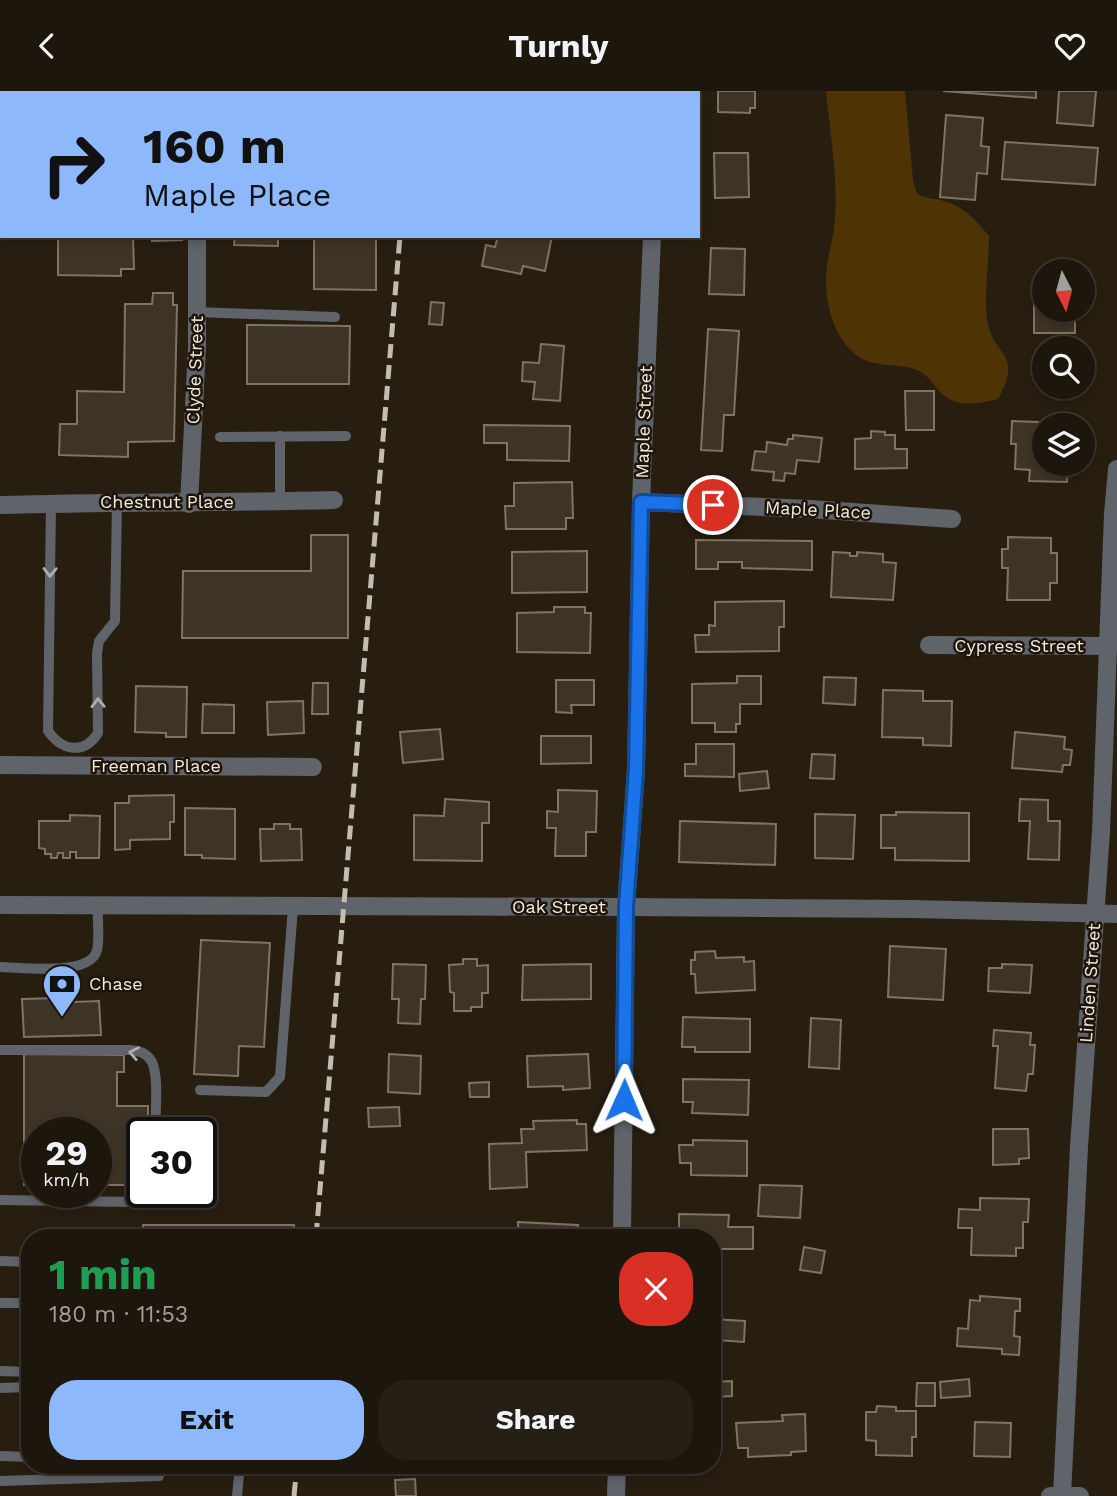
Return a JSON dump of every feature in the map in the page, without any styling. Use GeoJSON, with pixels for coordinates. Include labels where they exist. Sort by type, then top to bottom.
{"type":"FeatureCollection","features":[{"type":"Feature","properties":{"kind":"street","name":"Clyde Street"},"geometry":{"type":"LineString","coordinates":[[189,504],[197,312],[197,238]]}},
{"type":"Feature","properties":{"kind":"street","name":"Maple Street"},"geometry":{"type":"LineString","coordinates":[[622,1229],[626,907],[636,770],[641,502],[652,238]]}},
{"type":"Feature","properties":{"kind":"street","name":"Linden Street"},"geometry":{"type":"LineString","coordinates":[[1064,1496],[1079,1147],[1110,646],[1113,514],[1117,469]]}},
{"type":"Feature","properties":{"kind":"street","name":"Chestnut Place"},"geometry":{"type":"LineString","coordinates":[[0,505],[334,500]]}},
{"type":"Feature","properties":{"kind":"street","name":"Maple Place"},"geometry":{"type":"LineString","coordinates":[[641,502],[810,509],[952,519]]}},
{"type":"Feature","properties":{"kind":"street","name":"Cypress Street"},"geometry":{"type":"LineString","coordinates":[[929,645],[1110,646]]}},
{"type":"Feature","properties":{"kind":"street","name":"Freeman Place"},"geometry":{"type":"LineString","coordinates":[[0,765],[313,767]]}},
{"type":"Feature","properties":{"kind":"street","name":"Oak Street"},"geometry":{"type":"LineString","coordinates":[[0,905],[913,909],[1117,914]]}},
{"type":"Feature","properties":{"kind":"street"},"geometry":{"type":"LineString","coordinates":[[616,1496],[617,1474]]}},
{"type":"Feature","properties":{"kind":"lane"},"geometry":{"type":"LineString","coordinates":[[197,312],[335,317]]}},
{"type":"Feature","properties":{"kind":"lane"},"geometry":{"type":"LineString","coordinates":[[220,436],[346,436]]}},
{"type":"Feature","properties":{"kind":"lane"},"geometry":{"type":"LineString","coordinates":[[280,502],[281,436]]}},
{"type":"Feature","properties":{"kind":"lane"},"geometry":{"type":"LineString","coordinates":[[51,503],[48,731],[56,742],[68,747],[81,747],[92,743],[98,733],[97,653],[99,641],[115,621],[117,502]]}},
{"type":"Feature","properties":{"kind":"lane"},"geometry":{"type":"LineString","coordinates":[[0,967],[71,968],[92,961],[97,951],[98,906]]}},
{"type":"Feature","properties":{"kind":"lane"},"geometry":{"type":"LineString","coordinates":[[200,1090],[266,1092],[280,1077],[293,907]]}},
{"type":"Feature","properties":{"kind":"lane"},"geometry":{"type":"LineString","coordinates":[[0,1050],[142,1052],[150,1059],[155,1069],[155,1117]]}},
{"type":"Feature","properties":{"kind":"lane"},"geometry":{"type":"LineString","coordinates":[[0,1200],[126,1202]]}},
{"type":"Feature","properties":{"kind":"lane"},"geometry":{"type":"LineString","coordinates":[[0,1261],[21,1262]]}},
{"type":"Feature","properties":{"kind":"lane"},"geometry":{"type":"LineString","coordinates":[[0,1303],[21,1305]]}},
{"type":"Feature","properties":{"kind":"lane"},"geometry":{"type":"LineString","coordinates":[[0,1371],[21,1372]]}},
{"type":"Feature","properties":{"kind":"lane"},"geometry":{"type":"LineString","coordinates":[[0,1388],[21,1387]]}},
{"type":"Feature","properties":{"kind":"lane"},"geometry":{"type":"LineString","coordinates":[[0,1456],[21,1457]]}},
{"type":"Feature","properties":{"kind":"lane"},"geometry":{"type":"LineString","coordinates":[[0,1481],[159,1474]]}},
{"type":"Feature","properties":{"kind":"lane"},"geometry":{"type":"LineString","coordinates":[[237,1496],[239,1474]]}},
{"type":"Feature","properties":{"kind":"shaded area"},"geometry":{"type":"Polygon","coordinates":[[[826,91],[905,91],[913,181],[917,194],[957,206],[989,236],[987,319],[994,340],[1007,362],[1008,371],[998,399],[972,404],[956,402],[942,394],[920,371],[862,359],[840,336],[830,314],[826,290],[836,203],[826,91]]]}},
{"type":"Feature","properties":{"kind":"building"},"geometry":{"type":"Polygon","coordinates":[[[718,91],[755,91],[755,108],[750,108],[750,113],[718,112],[718,91]]]}},
{"type":"Feature","properties":{"kind":"building"},"geometry":{"type":"Polygon","coordinates":[[[943,91],[1036,91],[1036,98],[943,91]]]}},
{"type":"Feature","properties":{"kind":"building"},"geometry":{"type":"Polygon","coordinates":[[[1059,91],[1096,91],[1093,126],[1057,123],[1059,91]]]}},
{"type":"Feature","properties":{"kind":"building"},"geometry":{"type":"Polygon","coordinates":[[[946,115],[983,118],[981,146],[989,147],[987,174],[977,173],[975,200],[940,197],[946,115]]]}},
{"type":"Feature","properties":{"kind":"building"},"geometry":{"type":"Polygon","coordinates":[[[1005,142],[1098,148],[1095,185],[1002,179],[1005,142]]]}},
{"type":"Feature","properties":{"kind":"building"},"geometry":{"type":"Polygon","coordinates":[[[714,153],[748,153],[749,197],[715,198],[714,153]]]}},
{"type":"Feature","properties":{"kind":"building"},"geometry":{"type":"Polygon","coordinates":[[[58,238],[133,238],[134,269],[121,269],[121,276],[58,275],[58,238]]]}},
{"type":"Feature","properties":{"kind":"building"},"geometry":{"type":"Polygon","coordinates":[[[152,238],[182,240],[152,241],[152,238]]]}},
{"type":"Feature","properties":{"kind":"building"},"geometry":{"type":"Polygon","coordinates":[[[235,238],[278,238],[278,246],[234,245],[235,238]]]}},
{"type":"Feature","properties":{"kind":"building"},"geometry":{"type":"Polygon","coordinates":[[[314,238],[376,238],[376,290],[314,289],[314,238]]]}},
{"type":"Feature","properties":{"kind":"building"},"geometry":{"type":"Polygon","coordinates":[[[497,238],[552,238],[545,271],[523,266],[521,274],[482,266],[486,245],[495,247],[497,238]]]}},
{"type":"Feature","properties":{"kind":"building"},"geometry":{"type":"Polygon","coordinates":[[[711,248],[745,249],[744,295],[709,294],[711,248]]]}},
{"type":"Feature","properties":{"kind":"building"},"geometry":{"type":"Polygon","coordinates":[[[153,293],[173,293],[173,305],[177,305],[174,441],[128,442],[128,457],[59,455],[60,424],[77,424],[77,391],[124,392],[125,304],[152,304],[153,293]]]}},
{"type":"Feature","properties":{"kind":"building"},"geometry":{"type":"Polygon","coordinates":[[[431,302],[444,303],[442,325],[429,324],[431,302]]]}},
{"type":"Feature","properties":{"kind":"building"},"geometry":{"type":"Polygon","coordinates":[[[1034,322],[1075,322],[1075,333],[1034,333],[1034,322]]]}},
{"type":"Feature","properties":{"kind":"building"},"geometry":{"type":"Polygon","coordinates":[[[247,325],[350,326],[349,384],[247,384],[247,325]]]}},
{"type":"Feature","properties":{"kind":"building"},"geometry":{"type":"Polygon","coordinates":[[[708,329],[739,331],[734,415],[724,415],[722,451],[701,450],[708,329]]]}},
{"type":"Feature","properties":{"kind":"building"},"geometry":{"type":"Polygon","coordinates":[[[541,344],[564,346],[560,401],[533,399],[535,382],[522,381],[523,362],[539,363],[541,344]]]}},
{"type":"Feature","properties":{"kind":"building"},"geometry":{"type":"Polygon","coordinates":[[[905,391],[934,391],[934,430],[906,430],[905,391]]]}},
{"type":"Feature","properties":{"kind":"building"},"geometry":{"type":"Polygon","coordinates":[[[1012,421],[1032,422],[1032,476],[1067,476],[1067,482],[1029,481],[1030,470],[1015,469],[1016,444],[1011,444],[1012,421]]]}},
{"type":"Feature","properties":{"kind":"building"},"geometry":{"type":"Polygon","coordinates":[[[484,425],[570,426],[569,461],[507,460],[507,443],[484,443],[484,425]]]}},
{"type":"Feature","properties":{"kind":"building"},"geometry":{"type":"Polygon","coordinates":[[[871,431],[895,435],[895,449],[907,449],[907,468],[855,469],[855,439],[871,438],[871,431]]]}},
{"type":"Feature","properties":{"kind":"building"},"geometry":{"type":"Polygon","coordinates":[[[793,435],[822,438],[819,462],[797,460],[795,474],[785,473],[784,481],[773,480],[774,472],[752,470],[755,451],[766,452],[767,442],[787,445],[788,439],[793,439],[793,435]]]}},
{"type":"Feature","properties":{"kind":"building"},"geometry":{"type":"Polygon","coordinates":[[[572,482],[573,518],[566,518],[566,529],[506,529],[505,506],[514,506],[514,483],[572,482]]]}},
{"type":"Feature","properties":{"kind":"building"},"geometry":{"type":"Polygon","coordinates":[[[311,535],[348,535],[348,638],[182,638],[183,571],[311,571],[311,535]]]}},
{"type":"Feature","properties":{"kind":"building"},"geometry":{"type":"Polygon","coordinates":[[[1008,537],[1051,538],[1051,553],[1057,553],[1057,583],[1050,583],[1050,600],[1007,600],[1008,568],[1002,568],[1002,549],[1008,549],[1008,537]]]}},
{"type":"Feature","properties":{"kind":"building"},"geometry":{"type":"Polygon","coordinates":[[[696,540],[812,541],[812,570],[742,568],[742,562],[718,562],[718,569],[696,569],[696,540]]]}},
{"type":"Feature","properties":{"kind":"building"},"geometry":{"type":"Polygon","coordinates":[[[587,551],[587,592],[512,593],[512,552],[587,551]]]}},
{"type":"Feature","properties":{"kind":"building"},"geometry":{"type":"Polygon","coordinates":[[[833,552],[850,553],[850,556],[857,556],[857,552],[883,554],[883,562],[896,563],[893,600],[831,597],[833,552]]]}},
{"type":"Feature","properties":{"kind":"building"},"geometry":{"type":"Polygon","coordinates":[[[784,601],[784,627],[779,627],[779,651],[696,652],[695,635],[709,635],[709,625],[715,626],[715,602],[784,601]]]}},
{"type":"Feature","properties":{"kind":"building"},"geometry":{"type":"Polygon","coordinates":[[[554,607],[585,607],[585,613],[591,613],[590,653],[517,652],[517,613],[554,612],[554,607]]]}},
{"type":"Feature","properties":{"kind":"building"},"geometry":{"type":"Polygon","coordinates":[[[737,676],[761,676],[761,704],[740,704],[740,724],[736,724],[736,732],[715,732],[715,723],[692,723],[692,684],[737,683],[737,676]]]}},
{"type":"Feature","properties":{"kind":"building"},"geometry":{"type":"Polygon","coordinates":[[[824,677],[856,678],[855,705],[823,703],[824,677]]]}},
{"type":"Feature","properties":{"kind":"building"},"geometry":{"type":"Polygon","coordinates":[[[556,680],[594,680],[594,705],[571,705],[572,713],[556,712],[556,680]]]}},
{"type":"Feature","properties":{"kind":"building"},"geometry":{"type":"Polygon","coordinates":[[[313,683],[328,683],[328,714],[312,714],[313,683]]]}},
{"type":"Feature","properties":{"kind":"building"},"geometry":{"type":"Polygon","coordinates":[[[136,686],[187,687],[186,737],[135,732],[136,686]]]}},
{"type":"Feature","properties":{"kind":"building"},"geometry":{"type":"Polygon","coordinates":[[[883,690],[923,691],[923,701],[952,701],[951,746],[923,745],[923,738],[882,737],[883,690]]]}},
{"type":"Feature","properties":{"kind":"building"},"geometry":{"type":"Polygon","coordinates":[[[303,701],[304,733],[268,735],[267,702],[303,701]]]}},
{"type":"Feature","properties":{"kind":"building"},"geometry":{"type":"Polygon","coordinates":[[[203,704],[234,705],[234,733],[202,733],[203,704]]]}},
{"type":"Feature","properties":{"kind":"building"},"geometry":{"type":"Polygon","coordinates":[[[440,729],[443,759],[403,763],[400,732],[440,729]]]}},
{"type":"Feature","properties":{"kind":"building"},"geometry":{"type":"Polygon","coordinates":[[[1015,732],[1065,737],[1064,749],[1072,750],[1070,765],[1063,765],[1062,772],[1012,768],[1015,732]]]}},
{"type":"Feature","properties":{"kind":"building"},"geometry":{"type":"Polygon","coordinates":[[[541,736],[591,736],[591,763],[541,764],[541,736]]]}},
{"type":"Feature","properties":{"kind":"building"},"geometry":{"type":"Polygon","coordinates":[[[696,744],[734,744],[734,777],[685,776],[685,764],[696,764],[696,744]]]}},
{"type":"Feature","properties":{"kind":"building"},"geometry":{"type":"Polygon","coordinates":[[[812,754],[835,755],[834,779],[810,778],[812,754]]]}},
{"type":"Feature","properties":{"kind":"building"},"geometry":{"type":"Polygon","coordinates":[[[767,771],[769,788],[740,791],[739,774],[767,771]]]}},
{"type":"Feature","properties":{"kind":"building"},"geometry":{"type":"Polygon","coordinates":[[[558,790],[597,791],[596,832],[586,832],[586,856],[555,856],[556,828],[547,828],[547,811],[558,812],[558,790]]]}},
{"type":"Feature","properties":{"kind":"building"},"geometry":{"type":"Polygon","coordinates":[[[174,795],[174,822],[170,822],[170,839],[130,840],[130,849],[115,850],[115,803],[129,803],[129,796],[174,795]]]}},
{"type":"Feature","properties":{"kind":"building"},"geometry":{"type":"Polygon","coordinates":[[[445,799],[489,802],[489,823],[482,823],[482,861],[414,860],[414,815],[444,816],[445,799]]]}},
{"type":"Feature","properties":{"kind":"building"},"geometry":{"type":"Polygon","coordinates":[[[1020,799],[1048,800],[1048,821],[1060,821],[1059,860],[1028,859],[1030,821],[1019,821],[1020,799]]]}},
{"type":"Feature","properties":{"kind":"building"},"geometry":{"type":"Polygon","coordinates":[[[185,808],[235,809],[235,859],[185,855],[185,808]]]}},
{"type":"Feature","properties":{"kind":"building"},"geometry":{"type":"Polygon","coordinates":[[[896,812],[969,813],[969,861],[895,860],[895,848],[881,848],[881,815],[896,815],[896,812]]]}},
{"type":"Feature","properties":{"kind":"building"},"geometry":{"type":"Polygon","coordinates":[[[815,814],[855,815],[853,859],[815,858],[815,814]]]}},
{"type":"Feature","properties":{"kind":"building"},"geometry":{"type":"Polygon","coordinates":[[[70,815],[100,816],[99,858],[76,858],[76,852],[70,852],[70,858],[63,858],[63,853],[58,853],[57,858],[51,858],[51,854],[45,854],[45,849],[39,848],[39,821],[70,821],[70,815]]]}},
{"type":"Feature","properties":{"kind":"building"},"geometry":{"type":"Polygon","coordinates":[[[680,821],[776,824],[775,865],[679,862],[680,821]]]}},
{"type":"Feature","properties":{"kind":"building"},"geometry":{"type":"Polygon","coordinates":[[[274,824],[290,824],[290,829],[301,829],[302,860],[261,861],[260,829],[274,829],[274,824]]]}},
{"type":"Feature","properties":{"kind":"building"},"geometry":{"type":"Polygon","coordinates":[[[201,940],[270,943],[264,1047],[239,1046],[238,1076],[194,1074],[201,940]]]}},
{"type":"Feature","properties":{"kind":"building"},"geometry":{"type":"Polygon","coordinates":[[[890,946],[946,949],[943,1000],[888,997],[890,946]]]}},
{"type":"Feature","properties":{"kind":"building"},"geometry":{"type":"Polygon","coordinates":[[[715,951],[716,958],[744,957],[744,962],[754,961],[755,990],[696,993],[691,960],[695,960],[695,952],[715,951]]]}},
{"type":"Feature","properties":{"kind":"building"},"geometry":{"type":"Polygon","coordinates":[[[463,959],[477,959],[477,966],[488,965],[488,993],[482,993],[482,1007],[471,1007],[471,1011],[454,1011],[449,965],[463,964],[463,959]]]}},
{"type":"Feature","properties":{"kind":"building"},"geometry":{"type":"Polygon","coordinates":[[[393,964],[426,965],[425,999],[421,999],[420,1024],[398,1023],[399,999],[392,999],[393,964]]]}},
{"type":"Feature","properties":{"kind":"building"},"geometry":{"type":"Polygon","coordinates":[[[591,964],[591,999],[522,1000],[523,965],[591,964]]]}},
{"type":"Feature","properties":{"kind":"building"},"geometry":{"type":"Polygon","coordinates":[[[1002,964],[1032,965],[1030,993],[988,991],[989,968],[1002,968],[1002,964]]]}},
{"type":"Feature","properties":{"kind":"building","name":"Chase"},"geometry":{"type":"Polygon","coordinates":[[[74,991],[74,1002],[99,1001],[101,1035],[24,1037],[22,999],[62,998],[62,992],[74,991]]]}},
{"type":"Feature","properties":{"kind":"building"},"geometry":{"type":"Polygon","coordinates":[[[683,1017],[750,1019],[750,1052],[695,1052],[695,1047],[682,1047],[683,1017]]]}},
{"type":"Feature","properties":{"kind":"building"},"geometry":{"type":"Polygon","coordinates":[[[811,1018],[841,1020],[839,1069],[809,1067],[811,1018]]]}},
{"type":"Feature","properties":{"kind":"building"},"geometry":{"type":"Polygon","coordinates":[[[994,1030],[1031,1033],[1030,1045],[1035,1045],[1033,1074],[1028,1074],[1026,1091],[995,1088],[998,1046],[993,1046],[994,1030]]]}},
{"type":"Feature","properties":{"kind":"building"},"geometry":{"type":"Polygon","coordinates":[[[24,1054],[124,1055],[124,1072],[117,1072],[117,1106],[148,1106],[148,1117],[126,1117],[126,1185],[112,1185],[112,1117],[24,1117],[24,1054]]]}},
{"type":"Feature","properties":{"kind":"building"},"geometry":{"type":"Polygon","coordinates":[[[389,1054],[421,1056],[420,1094],[388,1092],[389,1054]]]}},
{"type":"Feature","properties":{"kind":"building"},"geometry":{"type":"Polygon","coordinates":[[[588,1054],[590,1088],[563,1090],[563,1086],[528,1087],[527,1056],[588,1054]]]}},
{"type":"Feature","properties":{"kind":"building"},"geometry":{"type":"Polygon","coordinates":[[[683,1079],[749,1080],[748,1115],[692,1113],[693,1102],[683,1102],[683,1079]]]}},
{"type":"Feature","properties":{"kind":"building"},"geometry":{"type":"Polygon","coordinates":[[[489,1082],[489,1097],[470,1097],[469,1083],[489,1082]]]}},
{"type":"Feature","properties":{"kind":"building"},"geometry":{"type":"Polygon","coordinates":[[[399,1107],[400,1126],[369,1127],[368,1108],[399,1107]]]}},
{"type":"Feature","properties":{"kind":"building"},"geometry":{"type":"Polygon","coordinates":[[[577,1120],[577,1124],[586,1124],[587,1150],[526,1152],[527,1187],[490,1189],[489,1144],[522,1143],[521,1129],[534,1129],[533,1121],[577,1120]]]}},
{"type":"Feature","properties":{"kind":"building"},"geometry":{"type":"Polygon","coordinates":[[[993,1129],[1028,1129],[1029,1158],[1019,1159],[1019,1164],[993,1165],[993,1129]]]}},
{"type":"Feature","properties":{"kind":"building"},"geometry":{"type":"Polygon","coordinates":[[[693,1140],[747,1141],[747,1176],[691,1175],[691,1163],[680,1163],[679,1145],[693,1145],[693,1140]]]}},
{"type":"Feature","properties":{"kind":"building"},"geometry":{"type":"Polygon","coordinates":[[[760,1185],[802,1186],[800,1218],[758,1216],[760,1185]]]}},
{"type":"Feature","properties":{"kind":"building"},"geometry":{"type":"Polygon","coordinates":[[[980,1198],[1029,1199],[1028,1222],[1023,1222],[1023,1248],[1016,1248],[1016,1256],[971,1255],[972,1228],[958,1228],[959,1209],[980,1210],[980,1198]]]}},
{"type":"Feature","properties":{"kind":"building"},"geometry":{"type":"Polygon","coordinates":[[[679,1214],[729,1215],[728,1227],[753,1227],[753,1249],[721,1249],[721,1229],[679,1229],[679,1214]]]}},
{"type":"Feature","properties":{"kind":"building"},"geometry":{"type":"Polygon","coordinates":[[[518,1222],[578,1225],[578,1229],[518,1229],[518,1222]]]}},
{"type":"Feature","properties":{"kind":"building"},"geometry":{"type":"Polygon","coordinates":[[[143,1225],[294,1225],[294,1229],[143,1229],[143,1225]]]}},
{"type":"Feature","properties":{"kind":"building"},"geometry":{"type":"Polygon","coordinates":[[[804,1247],[825,1251],[821,1273],[800,1270],[804,1247]]]}},
{"type":"Feature","properties":{"kind":"building"},"geometry":{"type":"Polygon","coordinates":[[[980,1296],[1020,1299],[1020,1311],[1015,1311],[1014,1336],[1020,1337],[1019,1355],[1002,1354],[1002,1349],[957,1346],[958,1328],[968,1329],[970,1300],[980,1301],[980,1296]]]}},
{"type":"Feature","properties":{"kind":"building"},"geometry":{"type":"Polygon","coordinates":[[[721,1320],[745,1321],[744,1342],[721,1340],[721,1320]]]}},
{"type":"Feature","properties":{"kind":"building"},"geometry":{"type":"Polygon","coordinates":[[[969,1379],[970,1396],[941,1398],[940,1382],[969,1379]]]}},
{"type":"Feature","properties":{"kind":"building"},"geometry":{"type":"Polygon","coordinates":[[[732,1381],[732,1396],[721,1397],[721,1382],[732,1381]]]}},
{"type":"Feature","properties":{"kind":"building"},"geometry":{"type":"Polygon","coordinates":[[[917,1383],[935,1383],[935,1406],[916,1406],[917,1383]]]}},
{"type":"Feature","properties":{"kind":"building"},"geometry":{"type":"Polygon","coordinates":[[[877,1406],[896,1407],[896,1411],[916,1411],[916,1437],[912,1437],[912,1456],[876,1455],[876,1441],[866,1440],[866,1412],[876,1412],[877,1406]]]}},
{"type":"Feature","properties":{"kind":"building"},"geometry":{"type":"Polygon","coordinates":[[[805,1414],[806,1451],[791,1452],[791,1455],[748,1457],[748,1448],[738,1448],[736,1423],[783,1421],[782,1415],[805,1414]]]}},
{"type":"Feature","properties":{"kind":"building"},"geometry":{"type":"Polygon","coordinates":[[[975,1422],[1011,1423],[1010,1457],[974,1456],[975,1422]]]}},
{"type":"Feature","properties":{"kind":"building"},"geometry":{"type":"Polygon","coordinates":[[[415,1479],[416,1496],[396,1496],[395,1480],[415,1479]]]}},
{"type":"Feature","properties":{"kind":"railway"},"geometry":{"type":"LineString","coordinates":[[317,1229],[400,238]]}},
{"type":"Feature","properties":{"kind":"railway"},"geometry":{"type":"LineString","coordinates":[[294,1496],[296,1474]]}},
{"type":"Feature","properties":{"kind":"place","name":"Chase"},"geometry":{"type":"Point","coordinates":[62,1018]}},
{"type":"Feature","properties":{"kind":"route"},"geometry":{"type":"LineString","coordinates":[[624,1100],[626,907],[636,770],[641,502],[713,505]]}}]}
